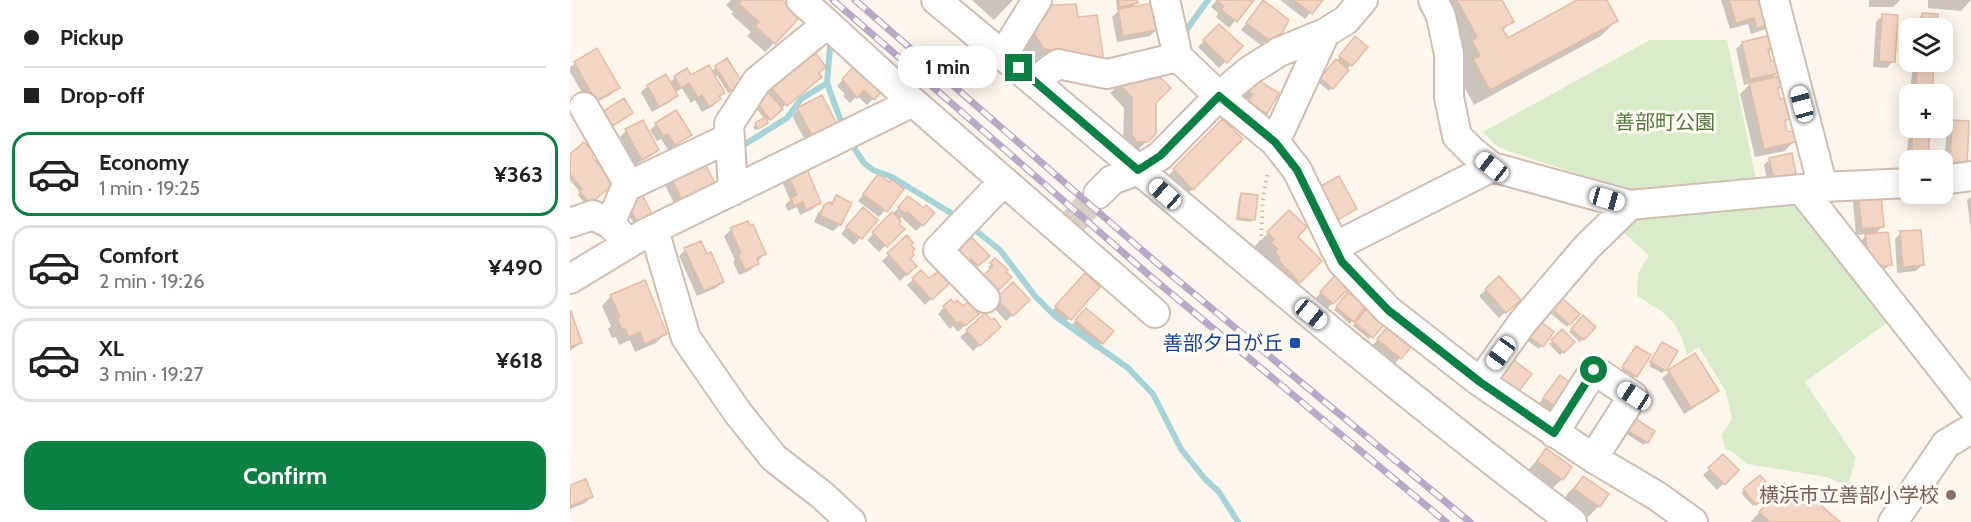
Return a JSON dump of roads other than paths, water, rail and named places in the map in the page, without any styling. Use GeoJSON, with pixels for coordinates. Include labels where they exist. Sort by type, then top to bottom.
{"type":"FeatureCollection","features":[{"type":"Feature","properties":{"kind":"street"},"geometry":{"type":"LineString","coordinates":[[801,0],[1004,181],[1068,228],[1155,313]]}},
{"type":"Feature","properties":{"kind":"street"},"geometry":{"type":"LineString","coordinates":[[936,0],[1260,272],[1484,456],[1572,522]]}},
{"type":"Feature","properties":{"kind":"street"},"geometry":{"type":"LineString","coordinates":[[1003,55],[1037,0]]}},
{"type":"Feature","properties":{"kind":"street"},"geometry":{"type":"LineString","coordinates":[[1165,0],[1178,57],[1219,96],[1275,142],[1297,170],[1342,262],[1388,310],[1480,382],[1554,433],[1657,496],[1693,522]]}},
{"type":"Feature","properties":{"kind":"street"},"geometry":{"type":"LineString","coordinates":[[1098,194],[1112,180],[1138,170],[1160,156],[1219,96],[1249,71],[1279,52],[1325,33],[1346,20],[1363,0]]}},
{"type":"Feature","properties":{"kind":"street"},"geometry":{"type":"LineString","coordinates":[[1433,0],[1442,16],[1449,54],[1449,97],[1457,136],[1492,167],[1630,206],[1812,189],[1899,184]]}},
{"type":"Feature","properties":{"kind":"street"},"geometry":{"type":"LineString","coordinates":[[1774,0],[1812,189],[1971,405]]}},
{"type":"Feature","properties":{"kind":"street"},"geometry":{"type":"LineString","coordinates":[[733,191],[729,124],[756,81],[826,24]]}},
{"type":"Feature","properties":{"kind":"street"},"geometry":{"type":"LineString","coordinates":[[1275,142],[1325,33]]}},
{"type":"Feature","properties":{"kind":"street"},"geometry":{"type":"LineString","coordinates":[[1035,81],[1058,64],[1107,74],[1178,57]]}},
{"type":"Feature","properties":{"kind":"street"},"geometry":{"type":"LineString","coordinates":[[570,279],[620,234],[654,230],[913,102]]}},
{"type":"Feature","properties":{"kind":"street"},"geometry":{"type":"LineString","coordinates":[[584,107],[629,185]]}},
{"type":"Feature","properties":{"kind":"street"},"geometry":{"type":"LineString","coordinates":[[620,234],[626,187],[729,138]]}},
{"type":"Feature","properties":{"kind":"street"},"geometry":{"type":"LineString","coordinates":[[1334,247],[1492,167]]}},
{"type":"Feature","properties":{"kind":"street"},"geometry":{"type":"LineString","coordinates":[[1953,178],[1971,176]]}},
{"type":"Feature","properties":{"kind":"street"},"geometry":{"type":"LineString","coordinates":[[985,298],[938,250],[1004,181]]}},
{"type":"Feature","properties":{"kind":"street"},"geometry":{"type":"LineString","coordinates":[[1480,382],[1536,306],[1587,247],[1630,206]]}},
{"type":"Feature","properties":{"kind":"street"},"geometry":{"type":"LineString","coordinates":[[570,223],[593,215],[620,234]]}},
{"type":"Feature","properties":{"kind":"street"},"geometry":{"type":"LineString","coordinates":[[654,230],[686,338],[738,413],[774,458],[822,495],[851,522]]}},
{"type":"Feature","properties":{"kind":"street"},"geometry":{"type":"LineString","coordinates":[[1554,433],[1594,370],[1634,396],[1593,458]]}},
{"type":"Feature","properties":{"kind":"street"},"geometry":{"type":"LineString","coordinates":[[1893,522],[1946,444],[1971,429]]}},
{"type":"Feature","properties":{"kind":"waterway"},"geometry":{"type":"LineString","coordinates":[[1182,36],[1208,0]]}},
{"type":"Feature","properties":{"kind":"waterway"},"geometry":{"type":"LineString","coordinates":[[830,47],[827,83],[843,127]]}},
{"type":"Feature","properties":{"kind":"waterway"},"geometry":{"type":"LineString","coordinates":[[739,148],[787,118],[801,99],[827,83]]}},
{"type":"Feature","properties":{"kind":"waterway"},"geometry":{"type":"LineString","coordinates":[[851,143],[864,163],[873,170],[892,177],[959,218]]}},
{"type":"Feature","properties":{"kind":"waterway"},"geometry":{"type":"LineString","coordinates":[[970,226],[1000,250],[1035,296],[1055,316],[1128,368],[1153,394],[1181,449],[1205,479],[1219,492],[1238,522]]}},
{"type":"Feature","properties":{"kind":"tunnel"},"geometry":{"type":"LineString","coordinates":[[1072,223],[1098,194]]}},
{"type":"Feature","properties":{"kind":"railway"},"geometry":{"type":"LineString","coordinates":[[833,0],[1150,276],[1446,522]]}},
{"type":"Feature","properties":{"kind":"railway"},"geometry":{"type":"LineString","coordinates":[[855,0],[1158,264],[1470,522]]}},
{"type":"Feature","properties":{"kind":"place","name":"善部夕日が丘"},"geometry":{"type":"Point","coordinates":[1295,343]}},
{"type":"Feature","properties":{"kind":"place","name":"横浜市立善部小学校"},"geometry":{"type":"Point","coordinates":[1951,495]}},
{"type":"Feature","properties":{"kind":"park label","name":"善部町公園"},"geometry":{"type":"Point","coordinates":[1665,122]}}]}
